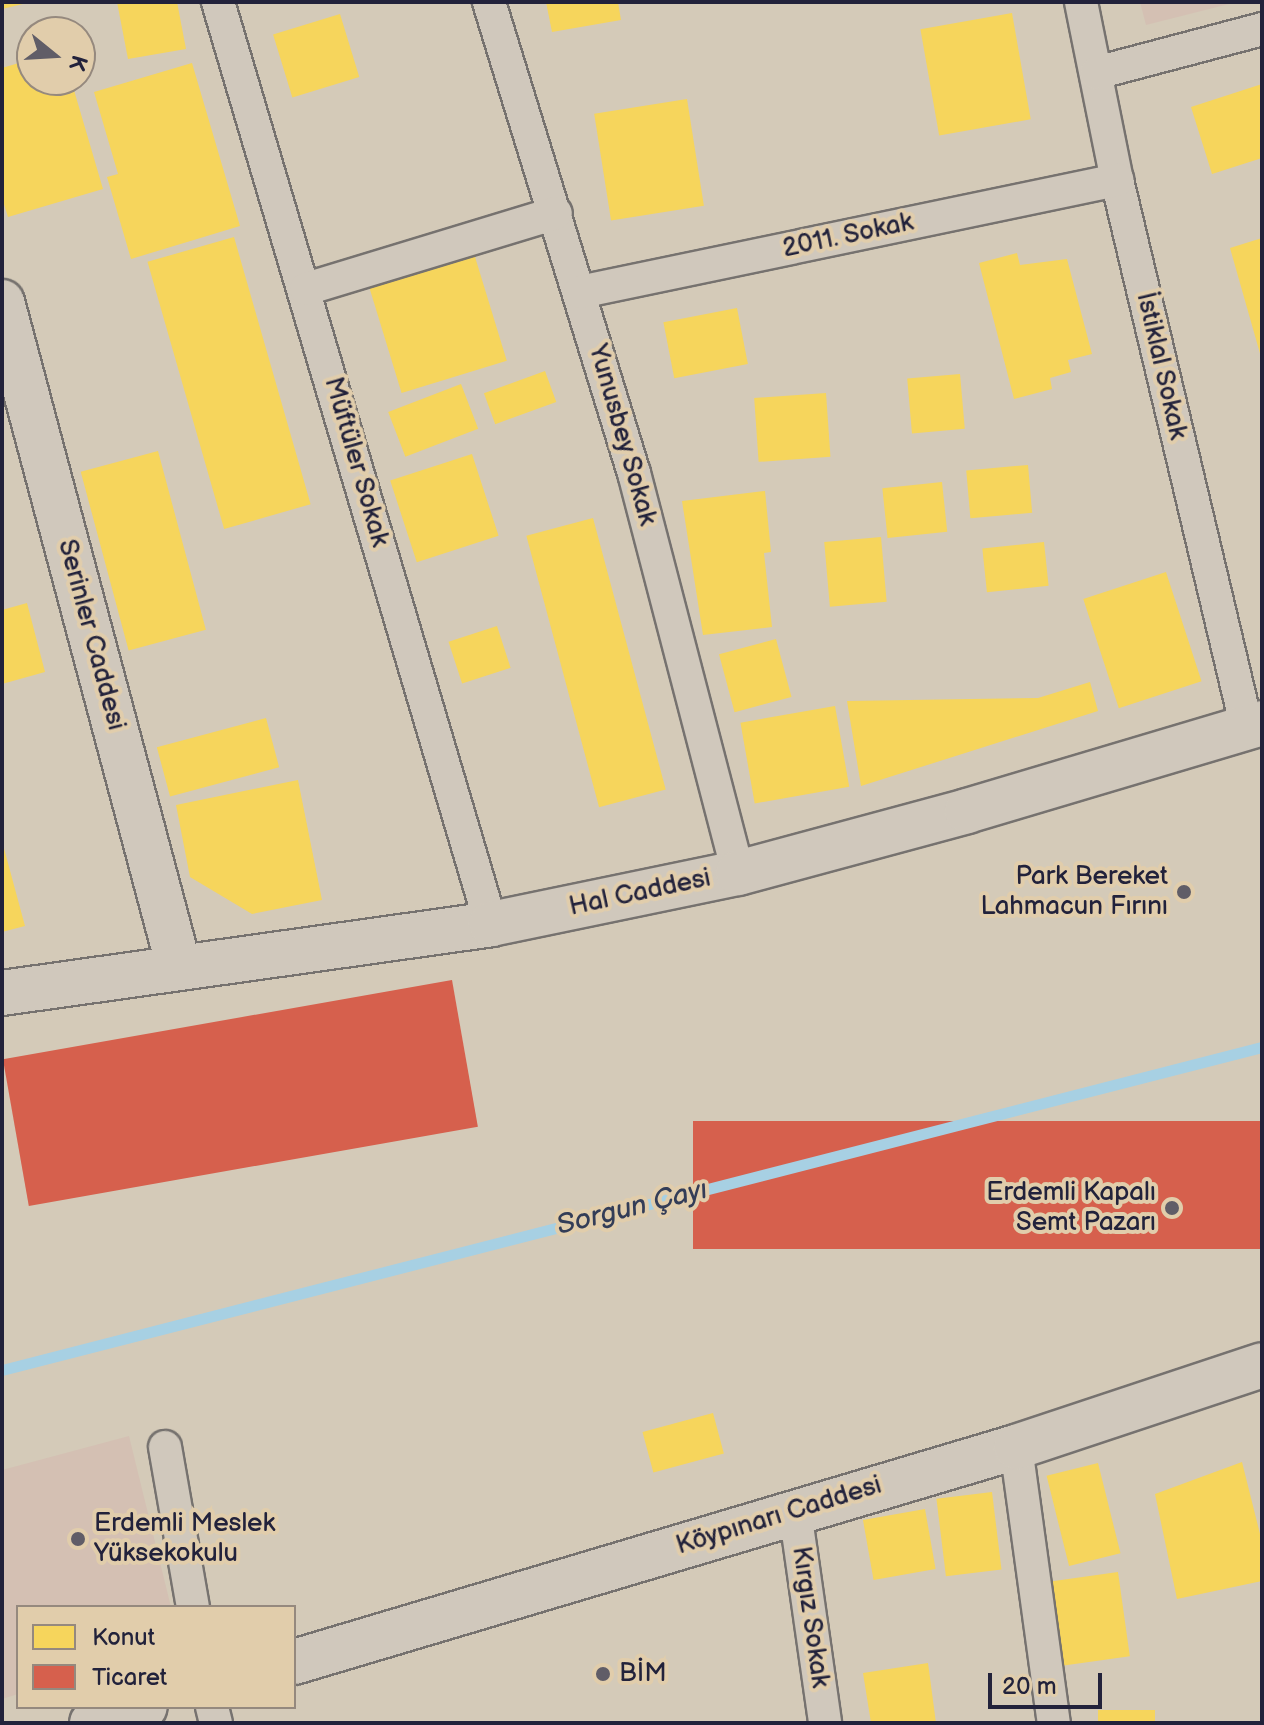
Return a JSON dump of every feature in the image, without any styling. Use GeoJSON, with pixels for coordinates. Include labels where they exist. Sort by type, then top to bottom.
{"type":"FeatureCollection","features":[{"type":"Feature","properties":{"kind":"street","name":"Müftüler Sokak"},"geometry":{"type":"LineString","coordinates":[[218,2],[306,289],[491,924]]}},
{"type":"Feature","properties":{"kind":"street","name":"Yunusbey Sokak"},"geometry":{"type":"LineString","coordinates":[[489,2],[580,292],[676,623],[738,873]]}},
{"type":"Feature","properties":{"kind":"street","name":"İstiklal Sokak"},"geometry":{"type":"LineString","coordinates":[[1081,2],[1117,180],[1255,726]]}},
{"type":"Feature","properties":{"kind":"street"},"geometry":{"type":"LineString","coordinates":[[1096,73],[1262,29]]}},
{"type":"Feature","properties":{"kind":"street","name":"2011. Sokak"},"geometry":{"type":"LineString","coordinates":[[580,292],[1117,180]]}},
{"type":"Feature","properties":{"kind":"street"},"geometry":{"type":"LineString","coordinates":[[306,289],[556,213]]}},
{"type":"Feature","properties":{"kind":"street","name":"Serinler Caddesi"},"geometry":{"type":"LineString","coordinates":[[2,302],[179,967]]}},
{"type":"Feature","properties":{"kind":"street","name":"Hal Caddesi"},"geometry":{"type":"LineString","coordinates":[[2,993],[491,924],[738,873],[1255,726]]}},
{"type":"Feature","properties":{"kind":"street","name":"Köypınarı Caddesi"},"geometry":{"type":"LineString","coordinates":[[296,1661],[1016,1447],[1262,1365]]}},
{"type":"Feature","properties":{"kind":"street"},"geometry":{"type":"LineString","coordinates":[[165,1447],[193,1605]]}},
{"type":"Feature","properties":{"kind":"street"},"geometry":{"type":"LineString","coordinates":[[1016,1447],[1054,1723]]}},
{"type":"Feature","properties":{"kind":"street","name":"Kırgız Sokak"},"geometry":{"type":"LineString","coordinates":[[795,1511],[825,1723]]}},
{"type":"Feature","properties":{"kind":"street"},"geometry":{"type":"LineString","coordinates":[[92,1723],[138,1709]]}},
{"type":"Feature","properties":{"kind":"shaded area"},"geometry":{"type":"Polygon","coordinates":[[[1140,2],[1237,2],[1146,25],[1140,2]]]}},
{"type":"Feature","properties":{"kind":"shaded area","name":"Erdemli Meslek Yüksekokulu"},"geometry":{"type":"Polygon","coordinates":[[[129,1436],[171,1605],[16,1605],[16,1695],[2,1699],[2,1470],[129,1436]]]}},
{"type":"Feature","properties":{"kind":"building: Konut"},"geometry":{"type":"Polygon","coordinates":[[[2,2],[26,2],[27,3],[2,9],[2,2]]]}},
{"type":"Feature","properties":{"kind":"building: Konut"},"geometry":{"type":"Polygon","coordinates":[[[117,2],[177,2],[186,49],[128,59],[117,2]]]}},
{"type":"Feature","properties":{"kind":"building: Konut"},"geometry":{"type":"Polygon","coordinates":[[[546,2],[618,2],[621,20],[552,32],[546,2]]]}},
{"type":"Feature","properties":{"kind":"building: Konut"},"geometry":{"type":"Polygon","coordinates":[[[1012,13],[1031,119],[939,136],[920,29],[1012,13]]]}},
{"type":"Feature","properties":{"kind":"building: Konut"},"geometry":{"type":"Polygon","coordinates":[[[340,14],[359,77],[292,98],[273,34],[340,14]]]}},
{"type":"Feature","properties":{"kind":"building: Konut"},"geometry":{"type":"Polygon","coordinates":[[[192,63],[240,226],[131,259],[107,177],[118,174],[96,91],[192,63]]]}},
{"type":"Feature","properties":{"kind":"building: Konut"},"geometry":{"type":"Polygon","coordinates":[[[16,64],[16,96],[76,96],[103,189],[8,217],[2,198],[2,68],[16,64]]]}},
{"type":"Feature","properties":{"kind":"building: Konut"},"geometry":{"type":"Polygon","coordinates":[[[1262,84],[1262,158],[1212,174],[1191,107],[1262,84]]]}},
{"type":"Feature","properties":{"kind":"building: Konut"},"geometry":{"type":"Polygon","coordinates":[[[687,99],[704,206],[611,220],[594,114],[687,99]]]}},
{"type":"Feature","properties":{"kind":"building: Konut"},"geometry":{"type":"Polygon","coordinates":[[[234,237],[311,504],[224,529],[147,262],[234,237]]]}},
{"type":"Feature","properties":{"kind":"building: Konut"},"geometry":{"type":"Polygon","coordinates":[[[1262,238],[1262,357],[1261,357],[1230,248],[1262,238]]]}},
{"type":"Feature","properties":{"kind":"building: Konut"},"geometry":{"type":"Polygon","coordinates":[[[472,247],[507,361],[402,393],[367,279],[472,247]]]}},
{"type":"Feature","properties":{"kind":"building: Konut"},"geometry":{"type":"Polygon","coordinates":[[[1017,253],[1020,265],[1067,259],[1092,354],[1068,360],[1071,372],[1050,378],[1052,389],[1014,399],[979,263],[1017,253]]]}},
{"type":"Feature","properties":{"kind":"building: Konut"},"geometry":{"type":"Polygon","coordinates":[[[737,308],[748,364],[674,378],[663,322],[737,308]]]}},
{"type":"Feature","properties":{"kind":"building: Konut"},"geometry":{"type":"Polygon","coordinates":[[[545,371],[556,402],[495,424],[484,393],[545,371]]]}},
{"type":"Feature","properties":{"kind":"building: Konut"},"geometry":{"type":"Polygon","coordinates":[[[960,374],[965,429],[912,433],[907,379],[960,374]]]}},
{"type":"Feature","properties":{"kind":"building: Konut"},"geometry":{"type":"Polygon","coordinates":[[[461,384],[478,429],[405,457],[388,412],[461,384]]]}},
{"type":"Feature","properties":{"kind":"building: Konut"},"geometry":{"type":"Polygon","coordinates":[[[826,393],[830,457],[759,462],[754,398],[826,393]]]}},
{"type":"Feature","properties":{"kind":"building: Konut"},"geometry":{"type":"Polygon","coordinates":[[[158,451],[206,630],[129,650],[81,472],[158,451]]]}},
{"type":"Feature","properties":{"kind":"building: Konut"},"geometry":{"type":"Polygon","coordinates":[[[472,454],[499,536],[417,562],[390,481],[472,454]]]}},
{"type":"Feature","properties":{"kind":"building: Konut"},"geometry":{"type":"Polygon","coordinates":[[[1028,465],[1032,513],[970,518],[966,470],[1028,465]]]}},
{"type":"Feature","properties":{"kind":"building: Konut"},"geometry":{"type":"Polygon","coordinates":[[[942,482],[947,532],[888,538],[882,488],[942,482]]]}},
{"type":"Feature","properties":{"kind":"building: Konut"},"geometry":{"type":"Polygon","coordinates":[[[765,491],[771,552],[764,553],[772,627],[703,635],[682,501],[765,491]]]}},
{"type":"Feature","properties":{"kind":"building: Konut"},"geometry":{"type":"Polygon","coordinates":[[[593,518],[666,789],[599,807],[526,536],[593,518]]]}},
{"type":"Feature","properties":{"kind":"building: Konut"},"geometry":{"type":"Polygon","coordinates":[[[881,537],[887,602],[830,607],[824,542],[881,537]]]}},
{"type":"Feature","properties":{"kind":"building: Konut"},"geometry":{"type":"Polygon","coordinates":[[[1044,542],[1049,586],[987,592],[982,548],[1044,542]]]}},
{"type":"Feature","properties":{"kind":"building: Konut"},"geometry":{"type":"Polygon","coordinates":[[[1166,572],[1202,681],[1119,708],[1083,599],[1166,572]]]}},
{"type":"Feature","properties":{"kind":"building: Konut"},"geometry":{"type":"Polygon","coordinates":[[[27,603],[45,672],[2,684],[2,610],[27,603]]]}},
{"type":"Feature","properties":{"kind":"building: Konut"},"geometry":{"type":"Polygon","coordinates":[[[497,626],[511,668],[462,684],[448,642],[497,626]]]}},
{"type":"Feature","properties":{"kind":"building: Konut"},"geometry":{"type":"Polygon","coordinates":[[[776,639],[792,697],[735,712],[719,654],[776,639]]]}},
{"type":"Feature","properties":{"kind":"building: Konut"},"geometry":{"type":"Polygon","coordinates":[[[1090,682],[1098,711],[861,786],[847,701],[1038,698],[1090,682]]]}},
{"type":"Feature","properties":{"kind":"building: Konut"},"geometry":{"type":"Polygon","coordinates":[[[835,706],[849,787],[755,803],[740,723],[835,706]]]}},
{"type":"Feature","properties":{"kind":"building: Konut"},"geometry":{"type":"Polygon","coordinates":[[[266,718],[279,767],[170,797],[157,747],[266,718]]]}},
{"type":"Feature","properties":{"kind":"building: Konut"},"geometry":{"type":"Polygon","coordinates":[[[298,780],[322,900],[252,914],[190,877],[176,805],[298,780]]]}},
{"type":"Feature","properties":{"kind":"building: Konut"},"geometry":{"type":"Polygon","coordinates":[[[2,841],[25,926],[2,932],[2,841]]]}},
{"type":"Feature","properties":{"kind":"building: Konut"},"geometry":{"type":"Polygon","coordinates":[[[713,1413],[724,1454],[653,1472],[642,1432],[713,1413]]]}},
{"type":"Feature","properties":{"kind":"building: Konut"},"geometry":{"type":"Polygon","coordinates":[[[1242,1462],[1262,1542],[1262,1581],[1177,1599],[1155,1494],[1242,1462]]]}},
{"type":"Feature","properties":{"kind":"building: Konut"},"geometry":{"type":"Polygon","coordinates":[[[1098,1463],[1120,1553],[1069,1566],[1047,1476],[1098,1463]]]}},
{"type":"Feature","properties":{"kind":"building: Konut"},"geometry":{"type":"Polygon","coordinates":[[[992,1492],[1002,1569],[946,1576],[936,1499],[992,1492]]]}},
{"type":"Feature","properties":{"kind":"building: Konut"},"geometry":{"type":"Polygon","coordinates":[[[925,1509],[936,1569],[874,1580],[863,1520],[925,1509]]]}},
{"type":"Feature","properties":{"kind":"building: Konut"},"geometry":{"type":"Polygon","coordinates":[[[1118,1572],[1130,1656],[1061,1666],[1049,1582],[1118,1572]]]}},
{"type":"Feature","properties":{"kind":"building: Konut"},"geometry":{"type":"Polygon","coordinates":[[[928,1663],[936,1723],[871,1723],[863,1673],[928,1663]]]}},
{"type":"Feature","properties":{"kind":"building: Konut"},"geometry":{"type":"Polygon","coordinates":[[[1098,1710],[1155,1710],[1155,1723],[1098,1723],[1098,1710]]]}},
{"type":"Feature","properties":{"kind":"building: Ticaret"},"geometry":{"type":"Polygon","coordinates":[[[452,980],[478,1127],[29,1206],[3,1059],[452,980]]]}},
{"type":"Feature","properties":{"kind":"building: Ticaret"},"geometry":{"type":"Polygon","coordinates":[[[693,1121],[1262,1121],[1262,1249],[693,1249],[693,1121]]]}},
{"type":"Feature","properties":{"kind":"waterway","name":"Sorgun Çayı"},"geometry":{"type":"LineString","coordinates":[[2,1370],[1262,1047]]}},
{"type":"Feature","properties":{"kind":"place","name":"Park Bereket Lahmacun Fırını"},"geometry":{"type":"Point","coordinates":[1184,892]}},
{"type":"Feature","properties":{"kind":"place","name":"Erdemli Kapalı Semt Pazarı"},"geometry":{"type":"Point","coordinates":[1172,1208]}},
{"type":"Feature","properties":{"kind":"place","name":"Erdemli Meslek Yüksekokulu"},"geometry":{"type":"Point","coordinates":[78,1539]}},
{"type":"Feature","properties":{"kind":"place","name":"BİM"},"geometry":{"type":"Point","coordinates":[603,1674]}}]}
